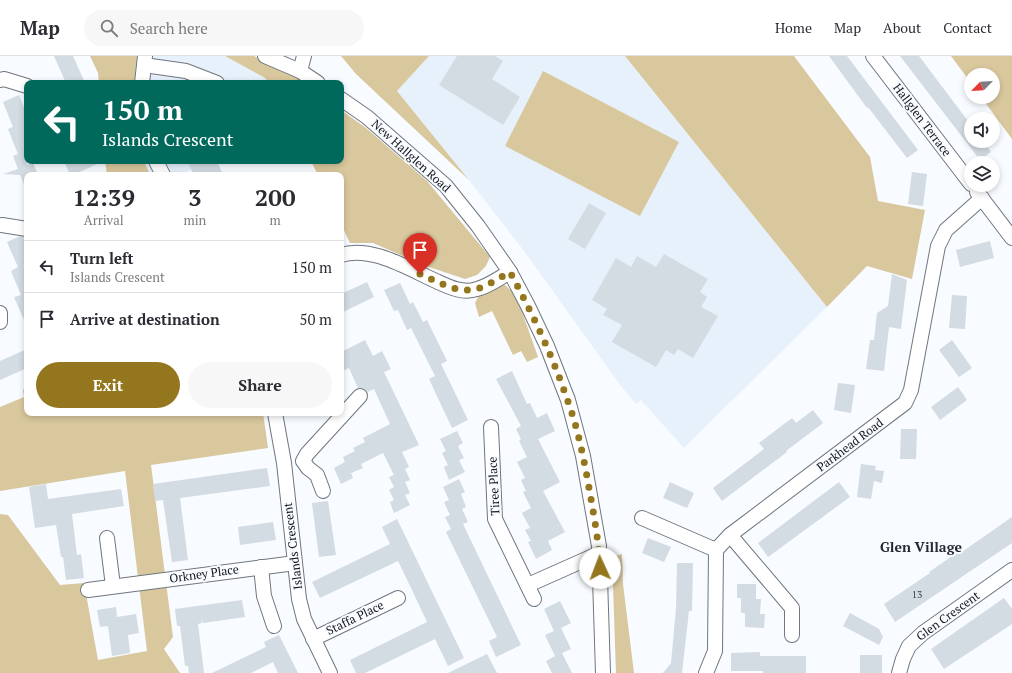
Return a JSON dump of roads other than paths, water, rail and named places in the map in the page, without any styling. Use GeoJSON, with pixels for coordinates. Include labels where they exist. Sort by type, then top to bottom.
{"type":"FeatureCollection","features":[{"type":"Feature","properties":{"kind":"street"},"geometry":{"type":"LineString","coordinates":[[265,56],[300,71],[314,80]]}},
{"type":"Feature","properties":{"kind":"street"},"geometry":{"type":"LineString","coordinates":[[300,71],[304,56]]}},
{"type":"Feature","properties":{"kind":"street","name":"Hallglen Terrace"},"geometry":{"type":"LineString","coordinates":[[873,56],[964,176]]}},
{"type":"Feature","properties":{"kind":"street"},"geometry":{"type":"LineString","coordinates":[[142,80],[144,60],[186,71],[209,80]]}},
{"type":"Feature","properties":{"kind":"street"},"geometry":{"type":"LineString","coordinates":[[0,80],[4,78],[24,85]]}},
{"type":"Feature","properties":{"kind":"street","name":"New Hallglen Road"},"geometry":{"type":"LineString","coordinates":[[344,101],[368,117],[446,186],[478,226],[510,272],[547,346],[568,400],[583,456],[600,553],[603,673]]}},
{"type":"Feature","properties":{"kind":"street","name":"Hallglen Terrace"},"geometry":{"type":"LineString","coordinates":[[977,192],[1012,238]]}},
{"type":"Feature","properties":{"kind":"street","name":"Parkhead Road"},"geometry":{"type":"LineString","coordinates":[[716,550],[730,535],[905,403],[911,390],[938,246],[946,230],[982,198]]}},
{"type":"Feature","properties":{"kind":"street"},"geometry":{"type":"LineString","coordinates":[[1,222],[24,228]]}},
{"type":"Feature","properties":{"kind":"street"},"geometry":{"type":"LineString","coordinates":[[344,254],[357,252],[380,256],[446,286],[463,291],[477,289],[510,272]]}},
{"type":"Feature","properties":{"kind":"street"},"geometry":{"type":"LineString","coordinates":[[0,313],[0,322]]}},
{"type":"Feature","properties":{"kind":"street"},"geometry":{"type":"LineString","coordinates":[[344,414],[360,396]]}},
{"type":"Feature","properties":{"kind":"street","name":"Islands Crescent"},"geometry":{"type":"LineString","coordinates":[[276,416],[284,463],[299,599],[304,619],[330,673]]}},
{"type":"Feature","properties":{"kind":"street"},"geometry":{"type":"LineString","coordinates":[[303,461],[307,454],[342,416]]}},
{"type":"Feature","properties":{"kind":"street","name":"Tiree Place"},"geometry":{"type":"LineString","coordinates":[[491,427],[495,519],[534,599]]}},
{"type":"Feature","properties":{"kind":"street"},"geometry":{"type":"LineString","coordinates":[[284,463],[303,461]]}},
{"type":"Feature","properties":{"kind":"street"},"geometry":{"type":"LineString","coordinates":[[303,461],[308,468],[317,475],[322,491]]}},
{"type":"Feature","properties":{"kind":"street"},"geometry":{"type":"LineString","coordinates":[[642,518],[716,550],[715,651],[706,673]]}},
{"type":"Feature","properties":{"kind":"street"},"geometry":{"type":"LineString","coordinates":[[730,535],[792,608],[792,635]]}},
{"type":"Feature","properties":{"kind":"street"},"geometry":{"type":"LineString","coordinates":[[107,538],[113,586]]}},
{"type":"Feature","properties":{"kind":"street"},"geometry":{"type":"LineString","coordinates":[[528,586],[600,553]]}},
{"type":"Feature","properties":{"kind":"street","name":"Orkney Place"},"geometry":{"type":"LineString","coordinates":[[88,590],[295,563]]}},
{"type":"Feature","properties":{"kind":"street"},"geometry":{"type":"LineString","coordinates":[[261,567],[264,596],[274,626]]}},
{"type":"Feature","properties":{"kind":"street","name":"Glen Crescent"},"geometry":{"type":"LineString","coordinates":[[899,673],[909,646],[923,633],[1012,570]]}},
{"type":"Feature","properties":{"kind":"street","name":"Staffa Place"},"geometry":{"type":"LineString","coordinates":[[313,639],[398,598]]}},
{"type":"Feature","properties":{"kind":"district","name":"Glen Village"},"geometry":{"type":"Point","coordinates":[921,547]}}]}
